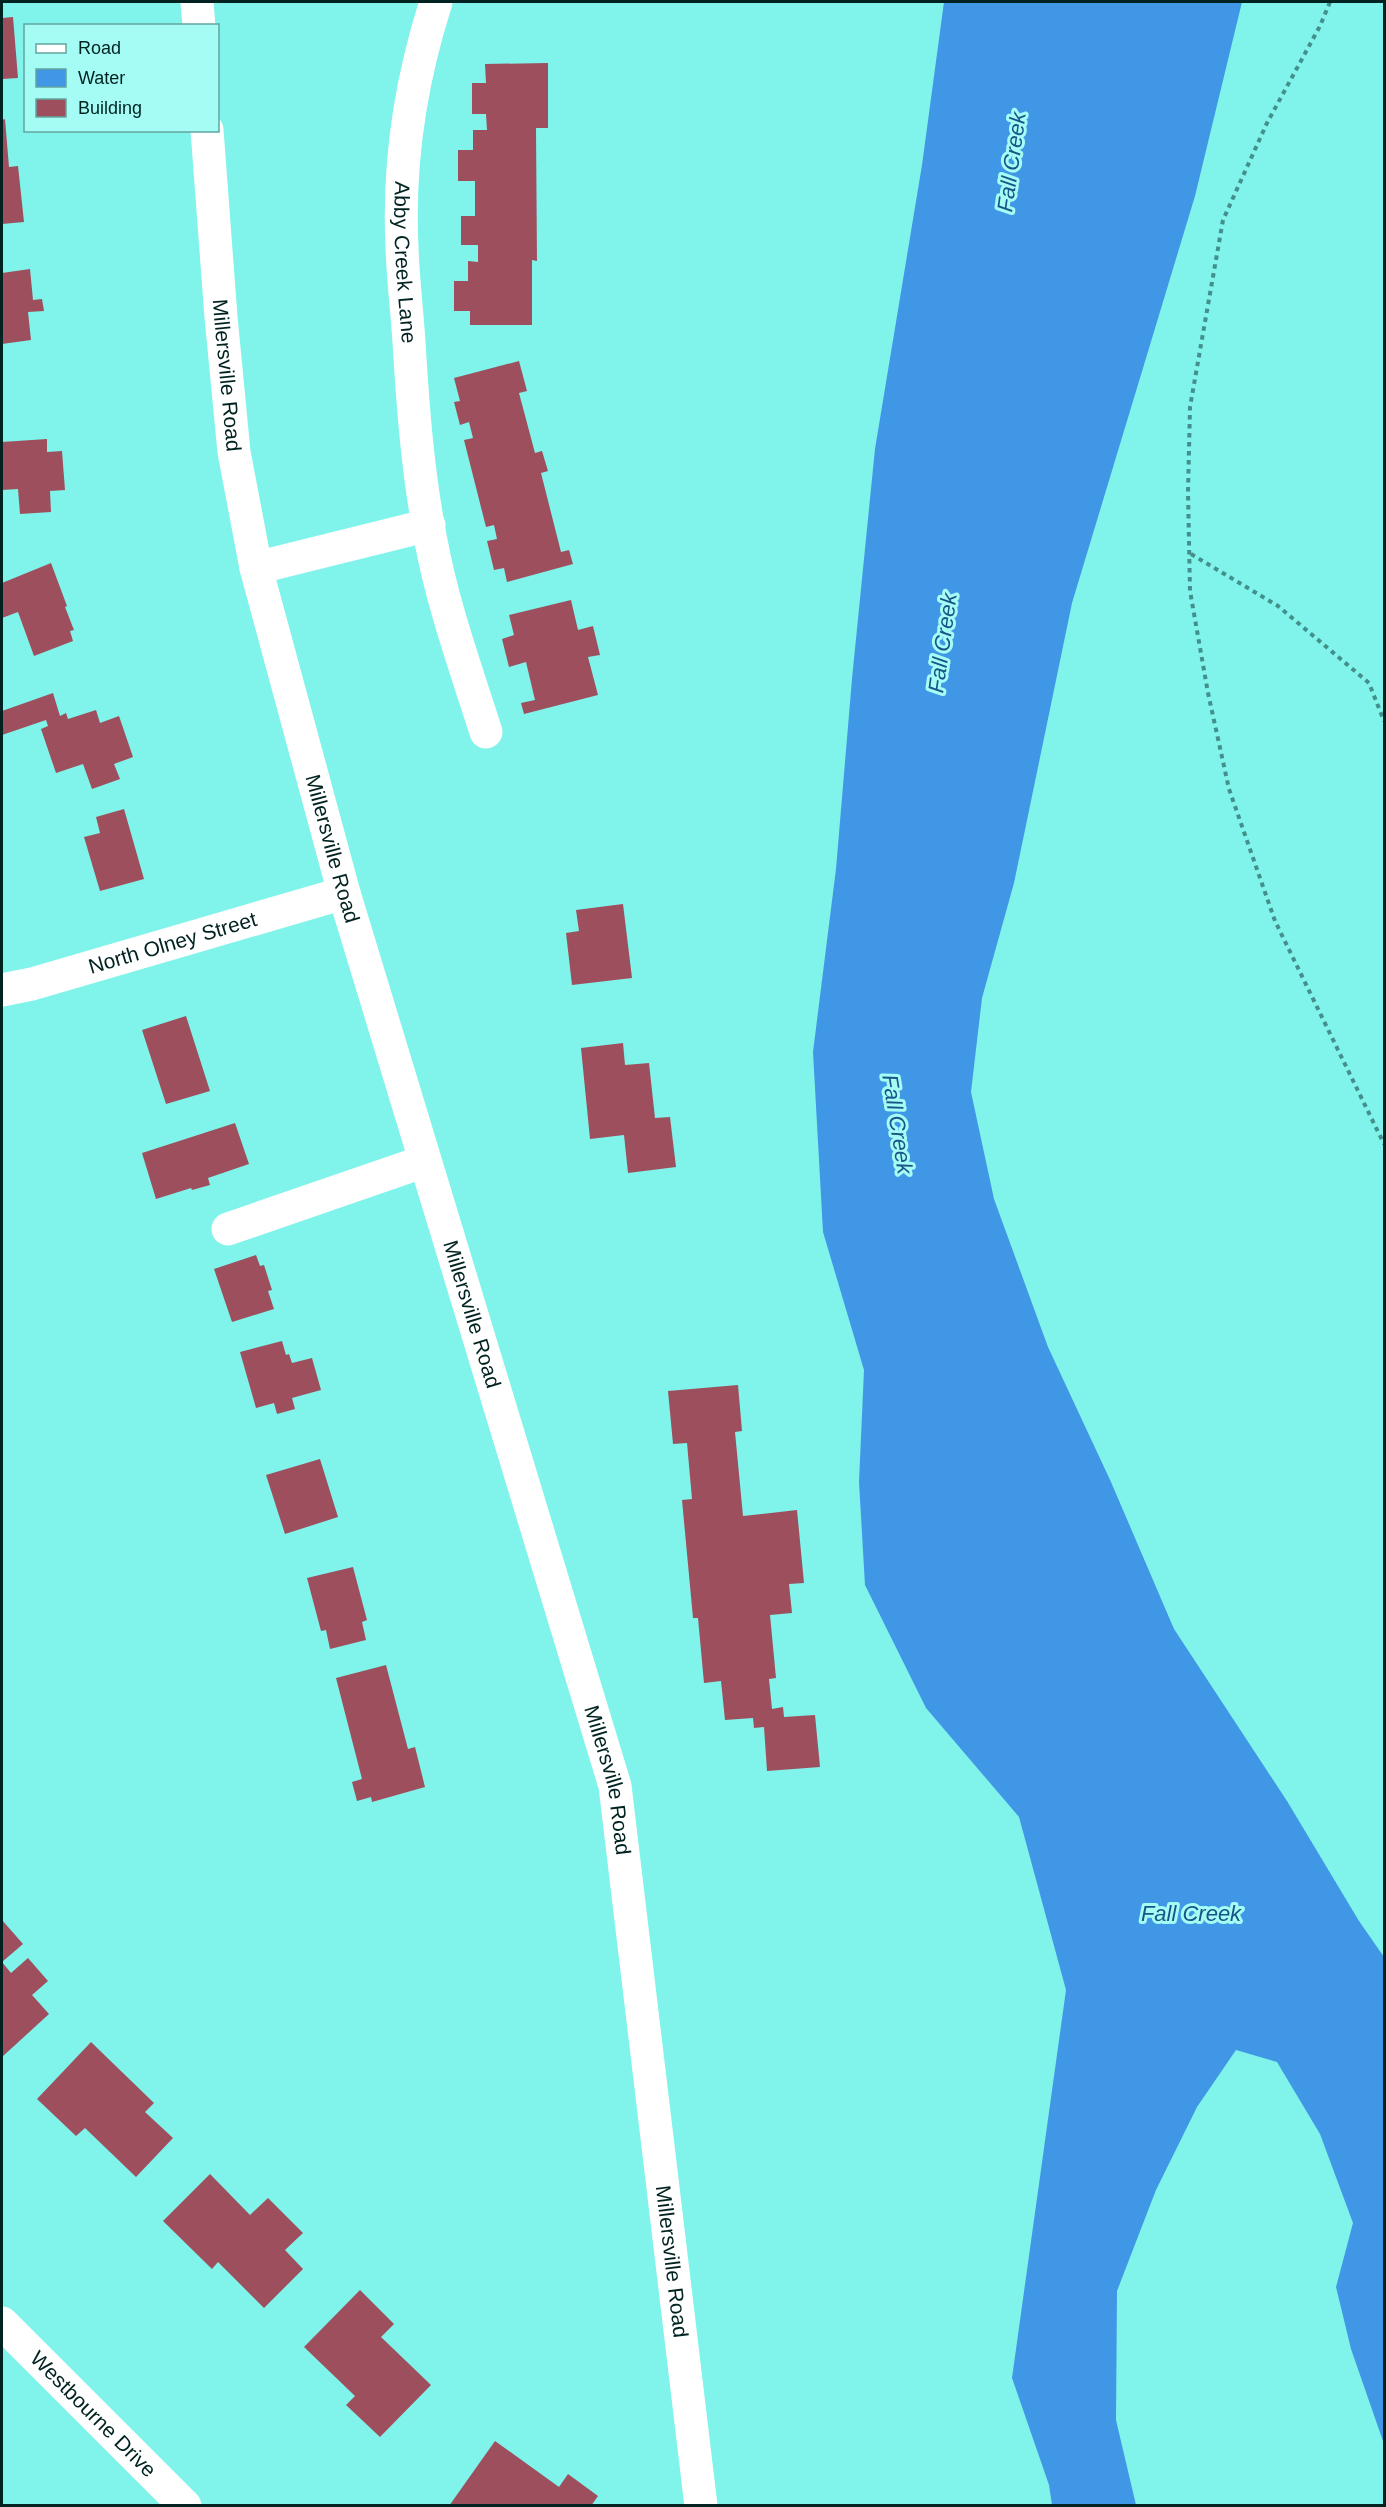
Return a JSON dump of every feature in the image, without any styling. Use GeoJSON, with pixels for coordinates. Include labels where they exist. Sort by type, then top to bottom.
{"type":"FeatureCollection","features":[{"type":"Feature","properties":{"kind":"street"},"geometry":{"type":"LineString","coordinates":[[197,2],[199,24]]}},
{"type":"Feature","properties":{"kind":"street","name":"Abby Creek Lane"},"geometry":{"type":"LineString","coordinates":[[436,2],[425,39],[410,112],[403,168],[402,245],[412,414],[429,525],[451,623],[486,732]]}},
{"type":"Feature","properties":{"kind":"street","name":"Millersville Road"},"geometry":{"type":"LineString","coordinates":[[207,132],[234,452],[256,568],[344,893],[615,1786],[701,2505]]}},
{"type":"Feature","properties":{"kind":"street"},"geometry":{"type":"LineString","coordinates":[[256,568],[429,525]]}},
{"type":"Feature","properties":{"kind":"street","name":"North Olney Street"},"geometry":{"type":"LineString","coordinates":[[2,990],[32,984],[344,893]]}},
{"type":"Feature","properties":{"kind":"street"},"geometry":{"type":"LineString","coordinates":[[228,1229],[425,1161]]}},
{"type":"Feature","properties":{"kind":"street","name":"Westbourne Drive"},"geometry":{"type":"LineString","coordinates":[[2,2323],[185,2505]]}},
{"type":"Feature","properties":{"kind":"path"},"geometry":{"type":"LineString","coordinates":[[1330,2],[1320,26],[1267,123],[1223,220],[1190,407],[1188,492],[1190,591],[1208,693],[1229,789],[1275,921],[1384,1144]]}},
{"type":"Feature","properties":{"kind":"path"},"geometry":{"type":"LineString","coordinates":[[1191,554],[1278,606],[1369,682],[1384,721]]}},
{"type":"Feature","properties":{"kind":"water","name":"Fall Creek"},"geometry":{"type":"Polygon","coordinates":[[[944,2],[1242,2],[1195,196],[1072,603],[1014,883],[982,998],[971,1092],[994,1199],[1048,1347],[1111,1482],[1174,1629],[1287,1801],[1359,1921],[1384,1957],[1384,2444],[1351,2349],[1336,2287],[1353,2223],[1320,2134],[1277,2062],[1236,2050],[1197,2107],[1156,2190],[1117,2291],[1116,2420],[1136,2505],[1052,2505],[1049,2485],[1012,2378],[1066,1990],[1019,1817],[926,1708],[865,1585],[859,1482],[864,1370],[823,1232],[813,1052],[836,869],[875,449],[922,165],[944,2]]]}},
{"type":"Feature","properties":{"kind":"building"},"geometry":{"type":"Polygon","coordinates":[[[13,17],[18,78],[2,79],[2,18],[13,17]]]}},
{"type":"Feature","properties":{"kind":"building"},"geometry":{"type":"Polygon","coordinates":[[[548,63],[548,128],[536,128],[537,261],[532,260],[532,325],[470,325],[470,311],[454,311],[454,281],[468,281],[468,261],[478,262],[478,245],[461,245],[461,216],[475,216],[475,181],[458,181],[458,150],[473,150],[473,130],[487,130],[486,114],[472,114],[472,83],[486,83],[485,64],[548,63]]]}},
{"type":"Feature","properties":{"kind":"building"},"geometry":{"type":"Polygon","coordinates":[[[5,119],[9,167],[18,166],[24,222],[2,224],[2,120],[5,119]]]}},
{"type":"Feature","properties":{"kind":"building"},"geometry":{"type":"Polygon","coordinates":[[[30,269],[33,300],[42,299],[44,311],[28,312],[31,340],[2,344],[2,273],[30,269]]]}},
{"type":"Feature","properties":{"kind":"building"},"geometry":{"type":"Polygon","coordinates":[[[519,361],[527,391],[519,393],[535,453],[542,451],[548,471],[541,473],[561,552],[569,550],[573,564],[507,582],[504,568],[494,570],[487,541],[497,539],[494,525],[486,527],[464,440],[473,438],[469,422],[460,425],[454,402],[460,401],[454,378],[519,361]]]}},
{"type":"Feature","properties":{"kind":"building"},"geometry":{"type":"Polygon","coordinates":[[[47,439],[47,452],[62,451],[65,490],[50,491],[51,512],[20,514],[18,489],[2,490],[2,442],[47,439]]]}},
{"type":"Feature","properties":{"kind":"building"},"geometry":{"type":"Polygon","coordinates":[[[51,563],[74,630],[70,631],[73,641],[34,656],[18,612],[2,618],[2,583],[51,563]]]}},
{"type":"Feature","properties":{"kind":"building"},"geometry":{"type":"Polygon","coordinates":[[[571,600],[578,630],[593,626],[600,655],[588,657],[598,695],[524,714],[521,703],[535,700],[526,662],[509,667],[502,639],[514,635],[509,615],[571,600]]]}},
{"type":"Feature","properties":{"kind":"building"},"geometry":{"type":"Polygon","coordinates":[[[53,693],[60,716],[66,713],[68,719],[96,710],[100,723],[119,716],[133,757],[114,764],[120,779],[92,789],[83,764],[56,773],[41,729],[48,726],[46,720],[2,735],[2,711],[53,693]]]}},
{"type":"Feature","properties":{"kind":"building"},"geometry":{"type":"Polygon","coordinates":[[[124,809],[144,879],[100,891],[84,837],[100,833],[96,817],[124,809]]]}},
{"type":"Feature","properties":{"kind":"building"},"geometry":{"type":"Polygon","coordinates":[[[623,904],[632,978],[572,985],[566,933],[579,931],[576,910],[623,904]]]}},
{"type":"Feature","properties":{"kind":"building"},"geometry":{"type":"Polygon","coordinates":[[[186,1016],[210,1091],[166,1104],[142,1030],[186,1016]]]}},
{"type":"Feature","properties":{"kind":"building"},"geometry":{"type":"Polygon","coordinates":[[[623,1043],[625,1065],[649,1063],[655,1118],[670,1117],[676,1167],[628,1173],[624,1135],[590,1139],[581,1048],[623,1043]]]}},
{"type":"Feature","properties":{"kind":"building"},"geometry":{"type":"Polygon","coordinates":[[[235,1123],[249,1164],[208,1178],[210,1185],[192,1190],[191,1188],[156,1199],[142,1153],[235,1123]]]}},
{"type":"Feature","properties":{"kind":"building"},"geometry":{"type":"Polygon","coordinates":[[[256,1255],[260,1266],[264,1265],[272,1290],[268,1291],[274,1309],[232,1322],[214,1269],[256,1255]]]}},
{"type":"Feature","properties":{"kind":"building"},"geometry":{"type":"Polygon","coordinates":[[[282,1341],[286,1355],[289,1354],[292,1363],[312,1358],[321,1390],[292,1398],[295,1409],[277,1414],[274,1403],[256,1408],[240,1352],[282,1341]]]}},
{"type":"Feature","properties":{"kind":"building"},"geometry":{"type":"Polygon","coordinates":[[[738,1385],[742,1431],[735,1432],[743,1516],[797,1510],[804,1583],[789,1584],[792,1613],[770,1615],[776,1678],[769,1679],[772,1709],[783,1707],[784,1717],[815,1715],[820,1767],[767,1771],[764,1727],[754,1728],[753,1718],[725,1720],[721,1681],[704,1683],[698,1618],[693,1618],[682,1500],[692,1499],[687,1443],[673,1444],[668,1391],[738,1385]]]}},
{"type":"Feature","properties":{"kind":"building"},"geometry":{"type":"Polygon","coordinates":[[[320,1459],[338,1517],[285,1534],[266,1475],[320,1459]]]}},
{"type":"Feature","properties":{"kind":"building"},"geometry":{"type":"Polygon","coordinates":[[[353,1567],[367,1620],[362,1622],[366,1640],[330,1649],[326,1630],[321,1631],[307,1578],[353,1567]]]}},
{"type":"Feature","properties":{"kind":"building"},"geometry":{"type":"Polygon","coordinates":[[[386,1665],[408,1749],[415,1747],[425,1787],[372,1802],[371,1797],[357,1801],[352,1782],[362,1779],[336,1678],[386,1665]]]}},
{"type":"Feature","properties":{"kind":"building"},"geometry":{"type":"Polygon","coordinates":[[[2,1920],[23,1944],[2,1962],[2,1920]]]}},
{"type":"Feature","properties":{"kind":"building"},"geometry":{"type":"Polygon","coordinates":[[[28,1958],[48,1981],[32,1995],[49,2014],[2,2057],[2,1962],[11,1973],[28,1958]]]}},
{"type":"Feature","properties":{"kind":"building"},"geometry":{"type":"Polygon","coordinates":[[[91,2042],[154,2103],[145,2112],[173,2138],[136,2177],[85,2128],[76,2136],[37,2099],[91,2042]]]}},
{"type":"Feature","properties":{"kind":"building"},"geometry":{"type":"Polygon","coordinates":[[[210,2174],[250,2215],[268,2198],[303,2233],[285,2250],[303,2269],[264,2308],[218,2262],[212,2269],[163,2221],[210,2174]]]}},
{"type":"Feature","properties":{"kind":"building"},"geometry":{"type":"Polygon","coordinates":[[[360,2290],[394,2324],[381,2337],[431,2385],[380,2437],[346,2405],[355,2396],[304,2347],[360,2290]]]}},
{"type":"Feature","properties":{"kind":"building"},"geometry":{"type":"Polygon","coordinates":[[[495,2441],[559,2487],[568,2474],[598,2496],[591,2506],[449,2506],[495,2441]]]}}]}
